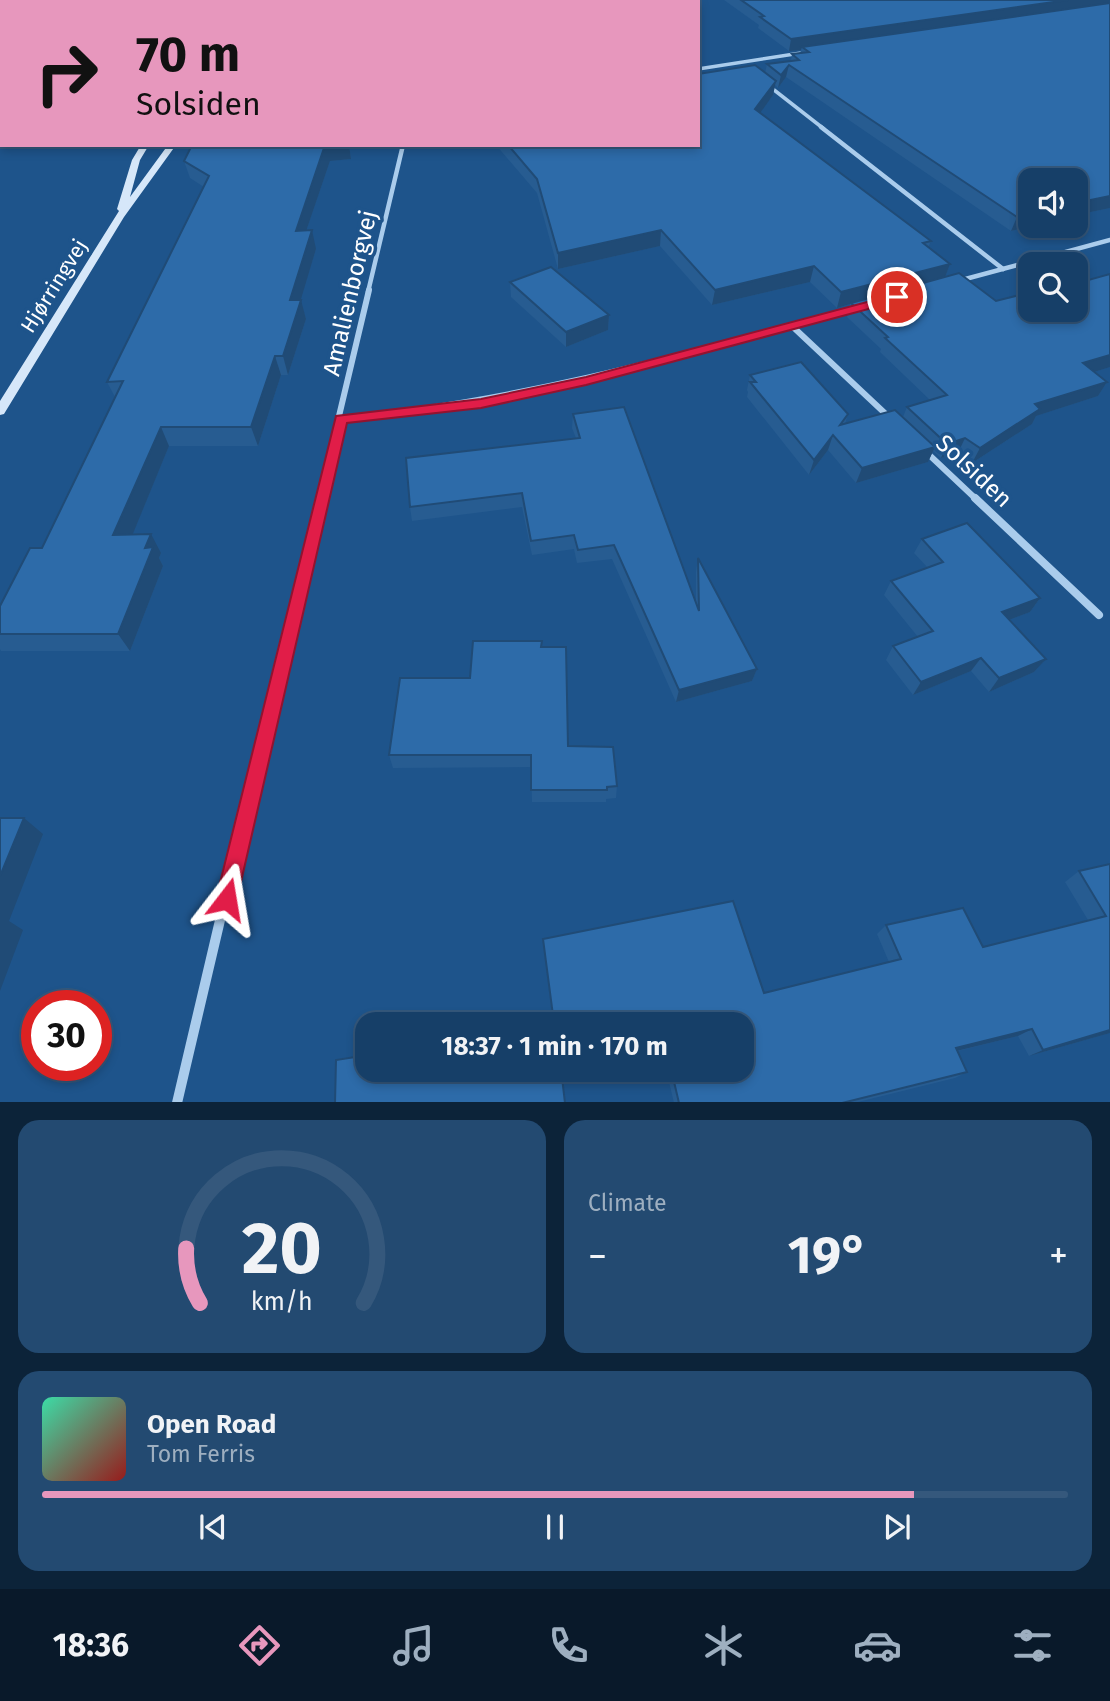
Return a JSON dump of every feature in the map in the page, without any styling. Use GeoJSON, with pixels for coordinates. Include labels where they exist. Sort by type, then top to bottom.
{"type":"FeatureCollection","features":[{"type":"Feature","properties":{"kind":"main road","name":"Hjørringvej"},"geometry":{"type":"LineString","coordinates":[[120,217],[136,160],[144,147]]}},
{"type":"Feature","properties":{"kind":"main road","name":"Hjørringvej"},"geometry":{"type":"LineString","coordinates":[[0,411],[120,217],[171,147]]}},
{"type":"Feature","properties":{"kind":"street"},"geometry":{"type":"LineString","coordinates":[[700,69],[806,53]]}},
{"type":"Feature","properties":{"kind":"street"},"geometry":{"type":"LineString","coordinates":[[740,63],[751,72]]}},
{"type":"Feature","properties":{"kind":"street"},"geometry":{"type":"LineString","coordinates":[[762,80],[1003,269]]}},
{"type":"Feature","properties":{"kind":"street","name":"Amalienborgvej"},"geometry":{"type":"LineString","coordinates":[[177,1102],[341,419],[403,147]]}},
{"type":"Feature","properties":{"kind":"street"},"geometry":{"type":"LineString","coordinates":[[950,283],[1110,240]]}},
{"type":"Feature","properties":{"kind":"street"},"geometry":{"type":"LineString","coordinates":[[341,419],[481,404],[586,381],[858,308]]}},
{"type":"Feature","properties":{"kind":"street","name":"Solsiden"},"geometry":{"type":"LineString","coordinates":[[792,326],[901,428]]}},
{"type":"Feature","properties":{"kind":"street","name":"Solsiden"},"geometry":{"type":"LineString","coordinates":[[921,447],[1099,615]]}},
{"type":"Feature","properties":{"kind":"building"},"geometry":{"type":"Polygon","coordinates":[[[741,0],[1068,0],[791,39],[741,0]]]}},
{"type":"Feature","properties":{"kind":"building"},"geometry":{"type":"Polygon","coordinates":[[[1110,3],[1110,196],[1088,201],[1088,168],[1018,168],[1017,217],[789,65],[781,75],[767,64],[799,60],[792,54],[809,52],[802,47],[1110,3]]]}},
{"type":"Feature","properties":{"kind":"building"},"geometry":{"type":"Polygon","coordinates":[[[755,65],[776,81],[755,109],[931,241],[923,243],[950,264],[841,292],[814,266],[715,290],[661,230],[558,253],[537,179],[510,147],[700,147],[700,74],[755,65]]]}},
{"type":"Feature","properties":{"kind":"building"},"geometry":{"type":"Polygon","coordinates":[[[191,147],[324,147],[296,231],[312,230],[290,300],[301,300],[283,356],[275,356],[251,427],[161,427],[113,535],[151,534],[145,548],[153,547],[118,634],[0,634],[0,606],[30,548],[42,548],[123,381],[107,382],[209,176],[184,161],[191,147]]]}},
{"type":"Feature","properties":{"kind":"building"},"geometry":{"type":"Polygon","coordinates":[[[551,267],[609,315],[566,332],[510,282],[551,267]]]}},
{"type":"Feature","properties":{"kind":"building"},"geometry":{"type":"Polygon","coordinates":[[[959,273],[996,301],[1018,295],[1018,322],[1088,322],[1088,280],[1110,274],[1110,355],[1083,363],[1107,382],[1035,404],[1040,409],[980,448],[965,438],[947,444],[907,407],[947,395],[851,303],[959,273]]]}},
{"type":"Feature","properties":{"kind":"building"},"geometry":{"type":"Polygon","coordinates":[[[801,362],[848,414],[840,425],[895,410],[935,447],[862,468],[833,435],[814,460],[750,382],[756,382],[750,375],[801,362]]]}},
{"type":"Feature","properties":{"kind":"building"},"geometry":{"type":"Polygon","coordinates":[[[624,407],[699,611],[698,558],[757,669],[679,690],[614,545],[578,550],[574,535],[531,541],[522,493],[410,507],[406,458],[580,438],[573,414],[624,407]]]}},
{"type":"Feature","properties":{"kind":"building"},"geometry":{"type":"Polygon","coordinates":[[[967,523],[1040,598],[1002,612],[1046,659],[999,678],[981,658],[921,682],[893,646],[933,631],[891,581],[943,562],[922,539],[967,523]]]}},
{"type":"Feature","properties":{"kind":"building"},"geometry":{"type":"Polygon","coordinates":[[[473,641],[542,641],[541,647],[566,647],[568,746],[613,747],[617,786],[607,787],[607,790],[531,790],[531,755],[389,755],[400,678],[470,678],[473,641]]]}},
{"type":"Feature","properties":{"kind":"building"},"geometry":{"type":"Polygon","coordinates":[[[0,818],[24,818],[0,876],[0,818]]]}},
{"type":"Feature","properties":{"kind":"building"},"geometry":{"type":"Polygon","coordinates":[[[1110,864],[1110,1030],[1043,1050],[1032,1029],[956,1048],[967,1072],[846,1102],[679,1102],[674,1082],[754,1082],[754,1012],[553,1012],[543,939],[733,901],[764,993],[901,959],[886,925],[963,908],[983,947],[1106,916],[1079,871],[1110,864]]]}},
{"type":"Feature","properties":{"kind":"building"},"geometry":{"type":"Polygon","coordinates":[[[355,1057],[355,1082],[563,1082],[565,1102],[335,1102],[336,1060],[355,1057]]]}},
{"type":"Feature","properties":{"kind":"route"},"geometry":{"type":"LineString","coordinates":[[227,899],[341,419],[481,404],[586,381],[897,297]]}}]}
